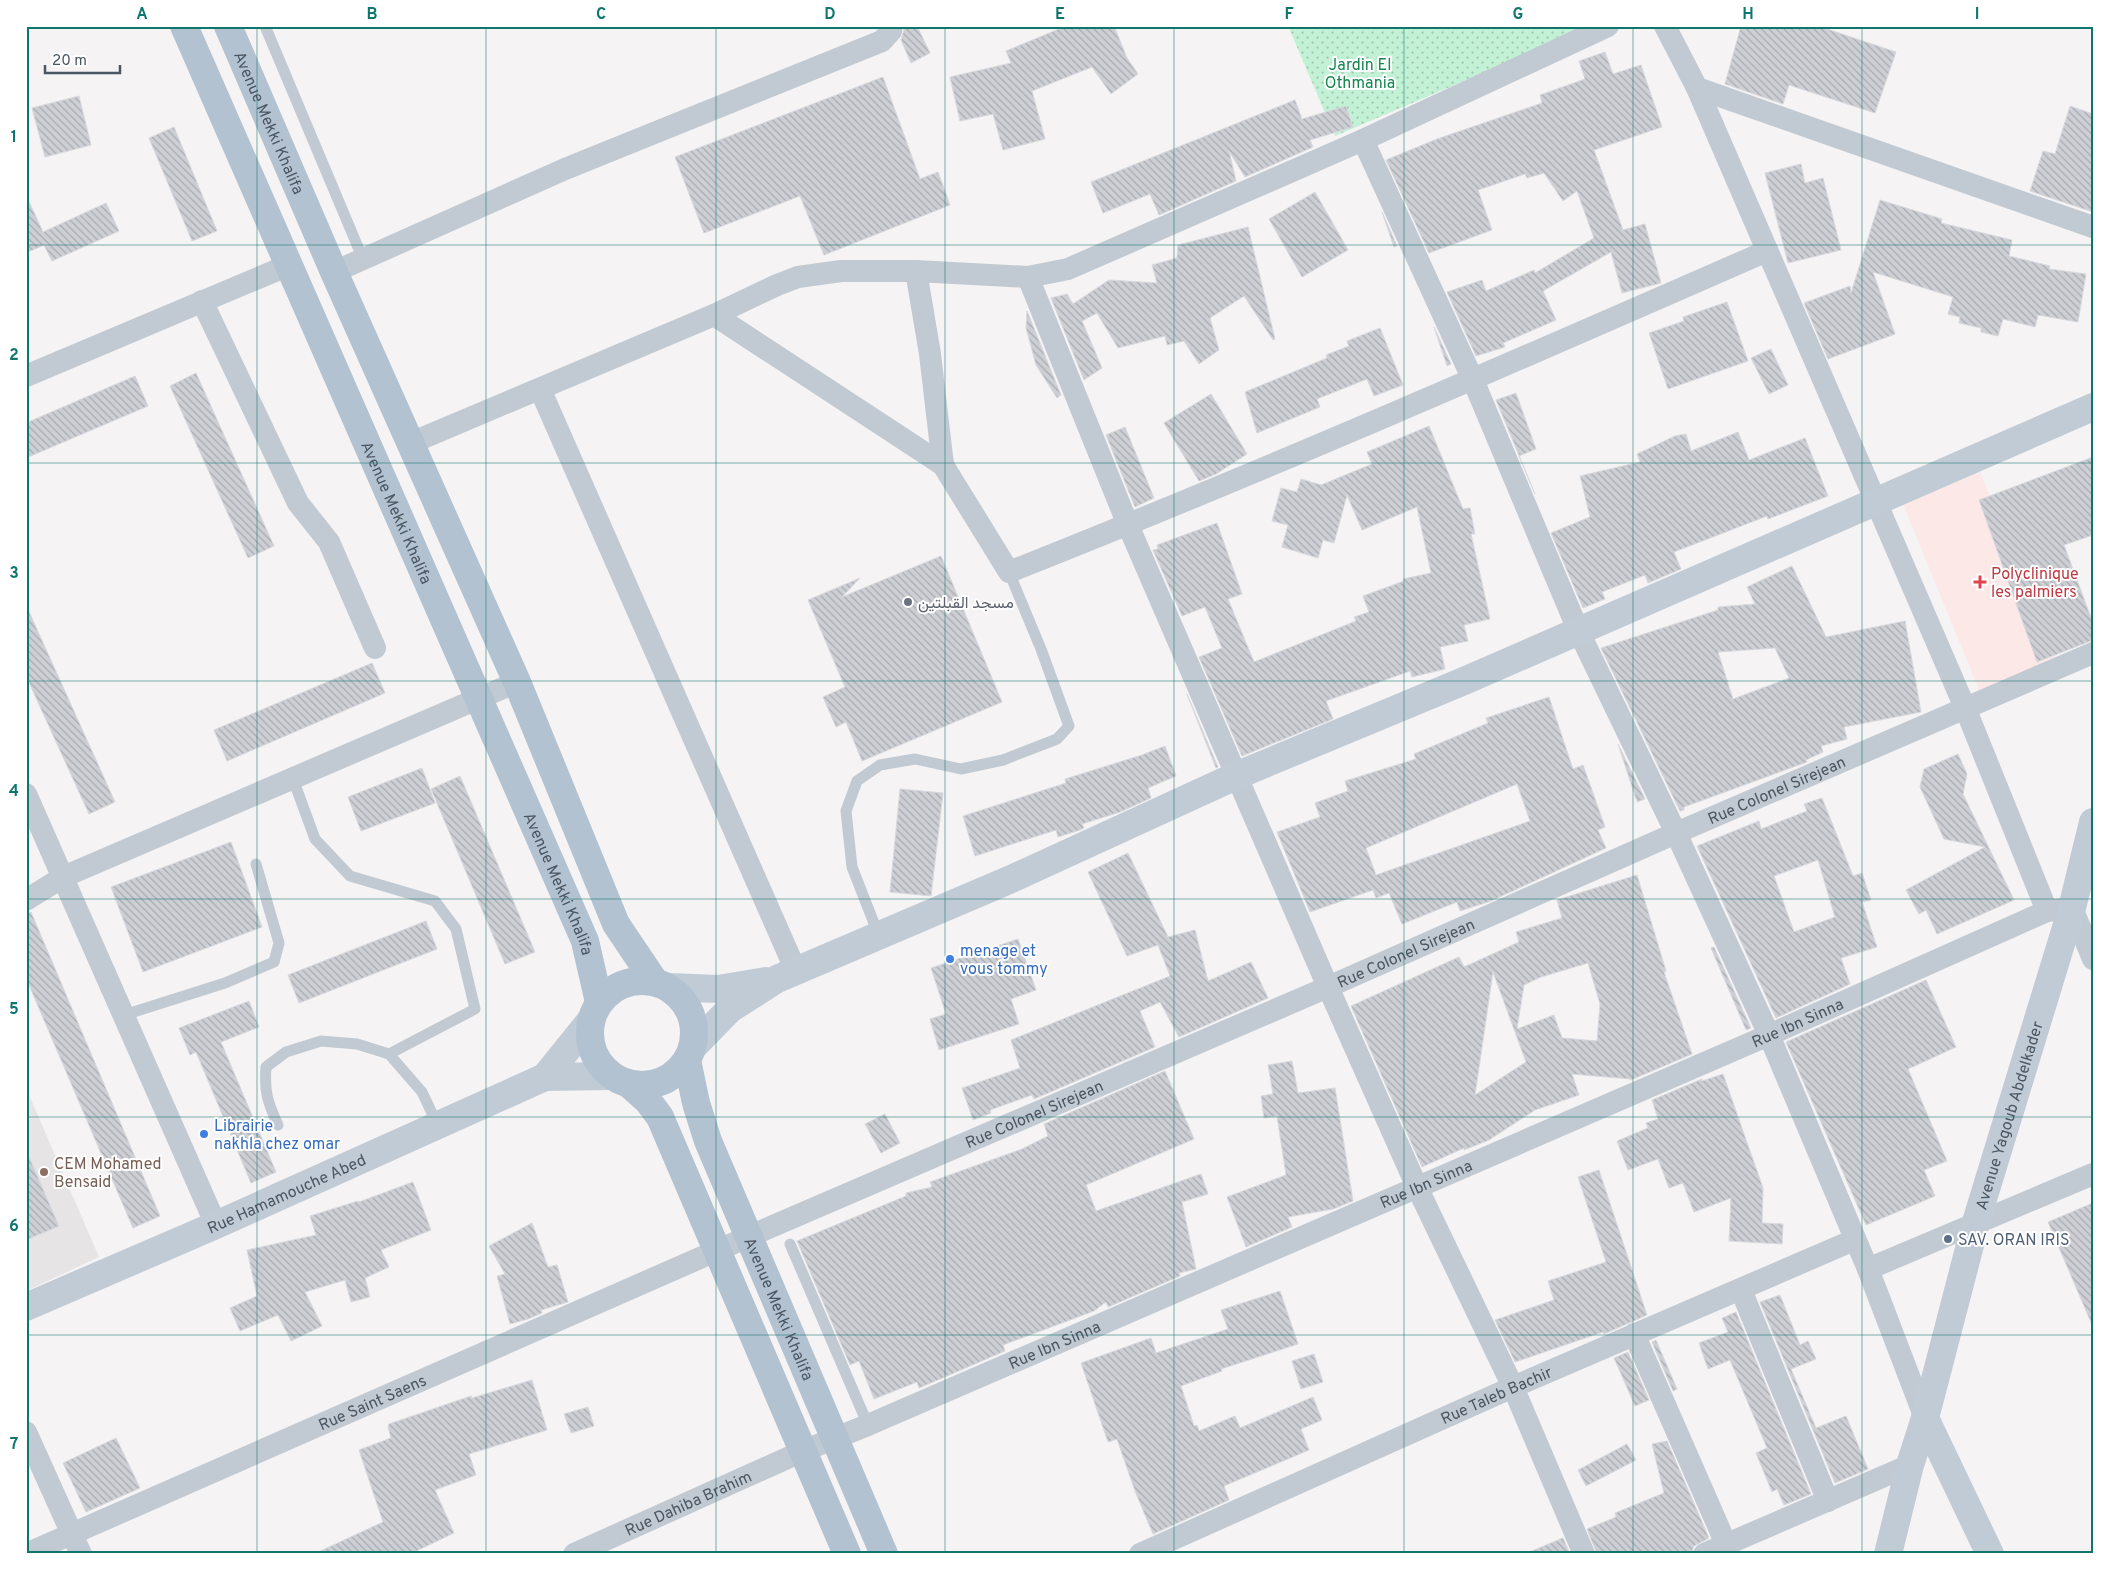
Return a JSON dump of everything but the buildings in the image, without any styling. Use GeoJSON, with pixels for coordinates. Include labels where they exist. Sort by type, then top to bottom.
{"type":"FeatureCollection","features":[{"type":"Feature","properties":{"kind":"main road","name":"Avenue Mekki Khalifa"},"geometry":{"type":"LineString","coordinates":[[184,26],[585,941],[595,1011]]}},
{"type":"Feature","properties":{"kind":"main road","name":"Avenue Mekki Khalifa"},"geometry":{"type":"LineString","coordinates":[[228,26],[334,272],[517,682],[616,924],[662,985]]}},
{"type":"Feature","properties":{"kind":"main road"},"geometry":{"type":"LineString","coordinates":[[546,1077],[619,1080],[642,1086],[662,1081],[679,1070],[690,1054],[730,1009],[787,975],[1009,880],[1238,775],[1464,681],[2093,407]]}},
{"type":"Feature","properties":{"kind":"main road","name":"Avenue Yagoub Abdelkader"},"geometry":{"type":"LineString","coordinates":[[1888,1554],[1910,1465],[1925,1418],[2060,910],[2093,822]]}},
{"type":"Feature","properties":{"kind":"main road"},"geometry":{"type":"LineString","coordinates":[[546,1077],[608,992],[619,986],[631,982],[718,988],[787,975]]}},
{"type":"Feature","properties":{"kind":"main road"},"geometry":{"type":"LineString","coordinates":[[662,985],[679,996],[690,1014],[694,1034],[690,1054]]}},
{"type":"Feature","properties":{"kind":"main road"},"geometry":{"type":"LineString","coordinates":[[595,1011],[589,1035],[592,1051],[599,1065],[648,1101],[660,1117],[847,1554]]}},
{"type":"Feature","properties":{"kind":"main road","name":"Avenue Mekki Khalifa"},"geometry":{"type":"LineString","coordinates":[[690,1054],[696,1103],[708,1141],[884,1554]]}},
{"type":"Feature","properties":{"kind":"main road","name":"Rue Hamamouche Abed"},"geometry":{"type":"LineString","coordinates":[[26,1307],[216,1225],[546,1077]]}},
{"type":"Feature","properties":{"kind":"main road"},"geometry":{"type":"LineString","coordinates":[[1925,1418],[1990,1554]]}},
{"type":"Feature","properties":{"kind":"street"},"geometry":{"type":"LineString","coordinates":[[334,272],[564,169],[882,41],[891,31],[892,26]]}},
{"type":"Feature","properties":{"kind":"street"},"geometry":{"type":"LineString","coordinates":[[411,443],[714,315],[798,277],[841,271],[916,271],[1028,277],[1068,269],[1363,140],[1608,26]]}},
{"type":"Feature","properties":{"kind":"street"},"geometry":{"type":"LineString","coordinates":[[1673,32],[1966,710],[2060,910],[2093,959]]}},
{"type":"Feature","properties":{"kind":"street"},"geometry":{"type":"LineString","coordinates":[[1697,88],[2093,227]]}},
{"type":"Feature","properties":{"kind":"street"},"geometry":{"type":"LineString","coordinates":[[1363,140],[1473,380],[1578,630],[1676,833],[1769,1035],[1854,1240],[1868,1269],[1925,1418]]}},
{"type":"Feature","properties":{"kind":"street"},"geometry":{"type":"LineString","coordinates":[[916,271],[930,354],[943,465],[1009,572],[1128,525],[1473,380],[1767,251]]}},
{"type":"Feature","properties":{"kind":"street"},"geometry":{"type":"LineString","coordinates":[[26,376],[289,265]]}},
{"type":"Feature","properties":{"kind":"street"},"geometry":{"type":"LineString","coordinates":[[1028,277],[1128,525],[1238,775],[1328,987],[1418,1187],[1513,1387],[1584,1554]]}},
{"type":"Feature","properties":{"kind":"street"},"geometry":{"type":"LineString","coordinates":[[202,301],[298,503],[329,542],[375,648]]}},
{"type":"Feature","properties":{"kind":"street"},"geometry":{"type":"LineString","coordinates":[[714,315],[943,465]]}},
{"type":"Feature","properties":{"kind":"street"},"geometry":{"type":"LineString","coordinates":[[540,389],[787,975]]}},
{"type":"Feature","properties":{"kind":"street","name":"Rue Colonel Sirejean"},"geometry":{"type":"LineString","coordinates":[[717,1250],[1328,987],[1676,833],[1966,710],[2093,653]]}},
{"type":"Feature","properties":{"kind":"street"},"geometry":{"type":"LineString","coordinates":[[26,900],[63,877],[517,682]]}},
{"type":"Feature","properties":{"kind":"street"},"geometry":{"type":"LineString","coordinates":[[26,794],[216,1225]]}},
{"type":"Feature","properties":{"kind":"street","name":"Rue Ibn Sinna"},"geometry":{"type":"LineString","coordinates":[[803,1450],[868,1425],[2060,910]]}},
{"type":"Feature","properties":{"kind":"street"},"geometry":{"type":"LineString","coordinates":[[1868,1269],[2093,1174]]}},
{"type":"Feature","properties":{"kind":"street","name":"Rue Taleb Bachir"},"geometry":{"type":"LineString","coordinates":[[1140,1554],[1513,1387],[1854,1240]]}},
{"type":"Feature","properties":{"kind":"street","name":"Rue Saint Saens"},"geometry":{"type":"LineString","coordinates":[[26,1554],[717,1250]]}},
{"type":"Feature","properties":{"kind":"street"},"geometry":{"type":"LineString","coordinates":[[1741,1290],[1828,1500]]}},
{"type":"Feature","properties":{"kind":"street"},"geometry":{"type":"LineString","coordinates":[[1634,1334],[1741,1545]]}},
{"type":"Feature","properties":{"kind":"street"},"geometry":{"type":"LineString","coordinates":[[26,1432],[80,1554]]}},
{"type":"Feature","properties":{"kind":"street","name":"Rue Dahiba Brahim"},"geometry":{"type":"LineString","coordinates":[[574,1554],[803,1450]]}},
{"type":"Feature","properties":{"kind":"street"},"geometry":{"type":"LineString","coordinates":[[1704,1554],[1741,1545],[1828,1500],[1910,1465]]}},
{"type":"Feature","properties":{"kind":"lane"},"geometry":{"type":"LineString","coordinates":[[265,26],[363,259]]}},
{"type":"Feature","properties":{"kind":"lane"},"geometry":{"type":"LineString","coordinates":[[879,936],[852,867],[846,811],[857,781],[880,765],[915,759],[961,769],[1004,760],[1057,738],[1069,726],[1042,649],[1009,572]]}},
{"type":"Feature","properties":{"kind":"lane"},"geometry":{"type":"LineString","coordinates":[[293,779],[314,838],[350,876],[435,901],[456,929],[475,1009],[389,1054]]}},
{"type":"Feature","properties":{"kind":"lane"},"geometry":{"type":"LineString","coordinates":[[124,1015],[225,983],[274,962],[279,943],[256,864]]}},
{"type":"Feature","properties":{"kind":"lane"},"geometry":{"type":"LineString","coordinates":[[278,1125],[268,1103],[265,1088],[266,1067],[286,1052],[321,1041],[357,1044],[389,1054],[422,1092],[438,1126]]}},
{"type":"Feature","properties":{"kind":"lane"},"geometry":{"type":"LineString","coordinates":[[790,1244],[868,1425]]}},
{"type":"Feature","properties":{"kind":"shaded area","name":"Polyclinique les palmiers"},"geometry":{"type":"Polygon","coordinates":[[[1980,472],[2057,660],[1980,692],[1903,504],[1980,472]]]}},
{"type":"Feature","properties":{"kind":"shaded area","name":"CEM Mohamed Bensaid"},"geometry":{"type":"Polygon","coordinates":[[[26,1088],[99,1257],[26,1291],[26,1088]]]}},
{"type":"Feature","properties":{"kind":"green space","name":"Jardin El Othmania"},"geometry":{"type":"Polygon","coordinates":[[[1288,26],[1593,26],[1335,136],[1288,26]]]}},
{"type":"Feature","properties":{"kind":"place","name":"Polyclinique les palmiers"},"geometry":{"type":"Point","coordinates":[1980,582]}},
{"type":"Feature","properties":{"kind":"place","name":"مسجد القبلتين"},"geometry":{"type":"Point","coordinates":[908,602]}},
{"type":"Feature","properties":{"kind":"place","name":"menage et vous tommy"},"geometry":{"type":"Point","coordinates":[950,959]}},
{"type":"Feature","properties":{"kind":"place","name":"Librairie nakhla chez omar"},"geometry":{"type":"Point","coordinates":[204,1134]}},
{"type":"Feature","properties":{"kind":"place","name":"CEM Mohamed Bensaid"},"geometry":{"type":"Point","coordinates":[44,1172]}},
{"type":"Feature","properties":{"kind":"place","name":"SAV. ORAN IRIS"},"geometry":{"type":"Point","coordinates":[1948,1239]}}]}
